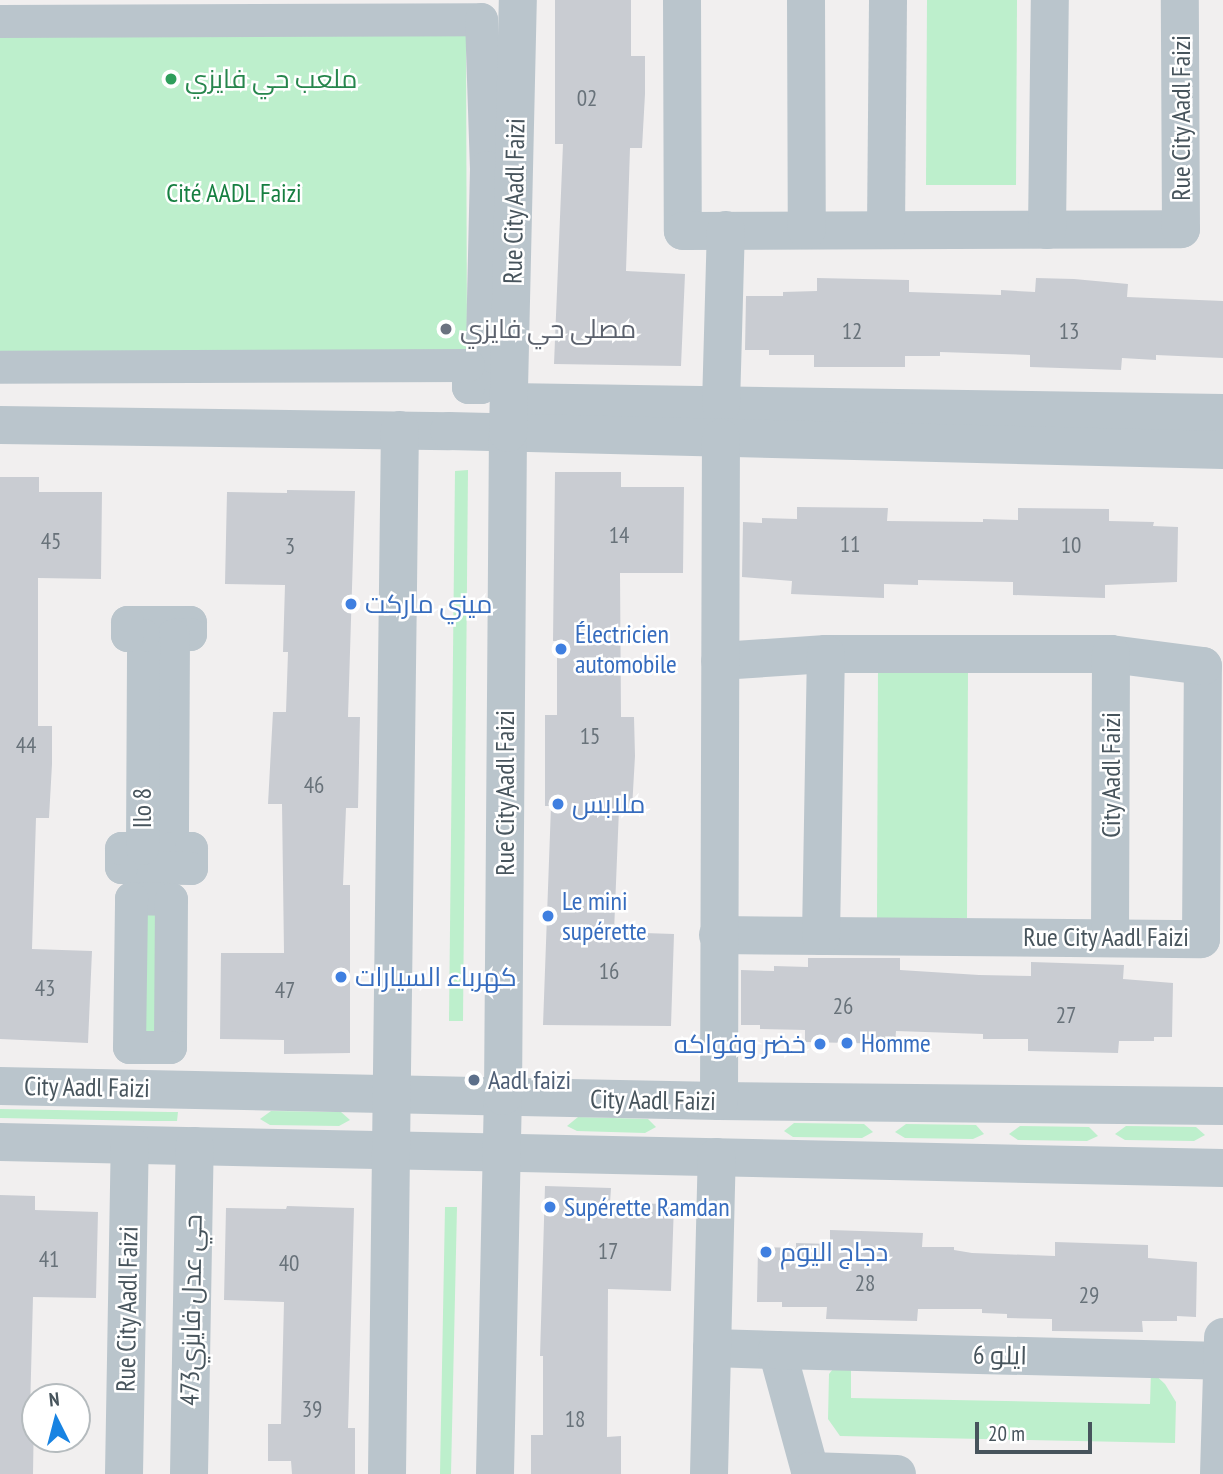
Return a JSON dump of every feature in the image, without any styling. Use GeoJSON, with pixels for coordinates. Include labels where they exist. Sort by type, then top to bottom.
{"type":"FeatureCollection","features":[{"type":"Feature","properties":{"kind":"street","name":"Rue City Aadl Faizi"},"geometry":{"type":"LineString","coordinates":[[495,1474],[503,1096],[508,417],[518,0]]}},
{"type":"Feature","properties":{"kind":"street","name":"Rue City Aadl Faizi"},"geometry":{"type":"LineString","coordinates":[[682,0],[682,231],[1181,229],[1181,0]]}},
{"type":"Feature","properties":{"kind":"street"},"geometry":{"type":"LineString","coordinates":[[806,0],[807,230]]}},
{"type":"Feature","properties":{"kind":"street"},"geometry":{"type":"LineString","coordinates":[[886,230],[888,0]]}},
{"type":"Feature","properties":{"kind":"street"},"geometry":{"type":"LineString","coordinates":[[1047,230],[1050,0]]}},
{"type":"Feature","properties":{"kind":"street"},"geometry":{"type":"LineString","coordinates":[[0,21],[481,19],[486,167],[481,387],[468,387],[468,365],[0,367]]}},
{"type":"Feature","properties":{"kind":"street"},"geometry":{"type":"LineString","coordinates":[[719,1101],[721,421],[726,230]]}},
{"type":"Feature","properties":{"kind":"street"},"geometry":{"type":"LineString","coordinates":[[0,425],[400,430],[508,417],[721,421],[1223,413]]}},
{"type":"Feature","properties":{"kind":"street"},"geometry":{"type":"LineString","coordinates":[[721,421],[1223,450]]}},
{"type":"Feature","properties":{"kind":"street"},"geometry":{"type":"LineString","coordinates":[[387,1474],[394,1150],[400,430]]}},
{"type":"Feature","properties":{"kind":"street","name":"Ilo 8"},"geometry":{"type":"LineString","coordinates":[[127,622],[190,622],[190,634],[173,635],[172,848],[191,848],[191,868],[121,867],[121,848],[142,848],[143,635],[127,635],[127,622]]}},
{"type":"Feature","properties":{"kind":"street","name":"Rue City Aadl Faizi"},"geometry":{"type":"LineString","coordinates":[[718,935],[1201,939],[1203,666],[1111,654],[826,654],[720,661]]}},
{"type":"Feature","properties":{"kind":"street"},"geometry":{"type":"LineString","coordinates":[[821,936],[826,654]]}},
{"type":"Feature","properties":{"kind":"street","name":"City Aadl Faizi"},"geometry":{"type":"LineString","coordinates":[[1110,938],[1111,654]]}},
{"type":"Feature","properties":{"kind":"street","name":"City Aadl Faizi"},"geometry":{"type":"LineString","coordinates":[[0,1086],[719,1101],[1223,1106]]}},
{"type":"Feature","properties":{"kind":"street"},"geometry":{"type":"LineString","coordinates":[[0,1142],[1223,1168]]}},
{"type":"Feature","properties":{"kind":"street","name":"Rue City Aadl Faizi"},"geometry":{"type":"LineString","coordinates":[[124,1474],[130,1145]]}},
{"type":"Feature","properties":{"kind":"street","name":"473حي عدل فايزي"},"geometry":{"type":"LineString","coordinates":[[189,1474],[195,1146]]}},
{"type":"Feature","properties":{"kind":"street"},"geometry":{"type":"LineString","coordinates":[[709,1474],[717,1157]]}},
{"type":"Feature","properties":{"kind":"street"},"geometry":{"type":"LineString","coordinates":[[1219,1474],[1223,1335]]}},
{"type":"Feature","properties":{"kind":"street"},"geometry":{"type":"LineString","coordinates":[[712,1348],[778,1350],[810,1471],[897,1474]]}},
{"type":"Feature","properties":{"kind":"street","name":"ايلو 6"},"geometry":{"type":"LineString","coordinates":[[778,1350],[1222,1361]]}},
{"type":"Feature","properties":{"kind":"green space"},"geometry":{"type":"Polygon","coordinates":[[[927,0],[1017,0],[1016,185],[926,185],[927,0]]]}},
{"type":"Feature","properties":{"kind":"green space","name":"Cité AADL Faizi"},"geometry":{"type":"Polygon","coordinates":[[[466,34],[467,351],[0,352],[0,35],[466,34]]]}},
{"type":"Feature","properties":{"kind":"green space"},"geometry":{"type":"Polygon","coordinates":[[[468,470],[463,1021],[449,1021],[455,471],[468,470]]]}},
{"type":"Feature","properties":{"kind":"green space"},"geometry":{"type":"Polygon","coordinates":[[[878,667],[968,667],[967,918],[877,918],[878,667]]]}},
{"type":"Feature","properties":{"kind":"green space"},"geometry":{"type":"Polygon","coordinates":[[[139,906],[164,906],[162,1038],[137,1037],[139,906]]]}},
{"type":"Feature","properties":{"kind":"green space"},"geometry":{"type":"Polygon","coordinates":[[[0,1109],[178,1112],[177,1121],[154,1121],[0,1118],[0,1109]]]}},
{"type":"Feature","properties":{"kind":"green space"},"geometry":{"type":"Polygon","coordinates":[[[271,1111],[341,1112],[350,1120],[339,1126],[270,1125],[260,1119],[271,1111]]]}},
{"type":"Feature","properties":{"kind":"green space"},"geometry":{"type":"Polygon","coordinates":[[[578,1117],[648,1119],[656,1127],[645,1133],[577,1131],[567,1126],[578,1117]]]}},
{"type":"Feature","properties":{"kind":"green space"},"geometry":{"type":"Polygon","coordinates":[[[794,1123],[864,1124],[873,1132],[862,1138],[793,1137],[784,1131],[794,1123]]]}},
{"type":"Feature","properties":{"kind":"green space"},"geometry":{"type":"Polygon","coordinates":[[[906,1124],[976,1125],[984,1134],[973,1139],[905,1138],[895,1132],[906,1124]]]}},
{"type":"Feature","properties":{"kind":"green space"},"geometry":{"type":"Polygon","coordinates":[[[1020,1126],[1089,1127],[1098,1136],[1087,1141],[1018,1140],[1009,1134],[1020,1126]]]}},
{"type":"Feature","properties":{"kind":"green space"},"geometry":{"type":"Polygon","coordinates":[[[1126,1126],[1196,1127],[1205,1135],[1194,1141],[1125,1140],[1115,1134],[1126,1126]]]}},
{"type":"Feature","properties":{"kind":"green space"},"geometry":{"type":"Polygon","coordinates":[[[445,1207],[457,1207],[451,1474],[440,1474],[445,1207]]]}},
{"type":"Feature","properties":{"kind":"green space"},"geometry":{"type":"Polygon","coordinates":[[[851,1364],[851,1398],[1150,1404],[1151,1371],[1165,1384],[1176,1402],[1175,1443],[840,1436],[828,1419],[829,1374],[833,1369],[851,1364]]]}},
{"type":"Feature","properties":{"kind":"building"},"geometry":{"type":"Polygon","coordinates":[[[555,0],[631,0],[631,56],[645,56],[645,94],[642,148],[630,148],[626,271],[685,274],[681,366],[554,364],[563,144],[555,144],[555,0]]]}},
{"type":"Feature","properties":{"kind":"building"},"geometry":{"type":"Polygon","coordinates":[[[817,278],[909,280],[909,292],[1001,295],[1001,290],[1035,292],[1036,278],[1074,279],[1128,284],[1127,297],[1223,301],[1223,358],[1156,355],[1156,360],[1122,358],[1121,370],[1030,367],[1030,355],[940,352],[940,356],[905,356],[905,367],[814,367],[814,355],[769,355],[769,350],[745,350],[746,296],[783,296],[783,292],[817,291],[817,278]]]}},
{"type":"Feature","properties":{"kind":"building"},"geometry":{"type":"Polygon","coordinates":[[[555,472],[621,472],[621,487],[684,487],[683,573],[620,573],[621,717],[634,717],[635,756],[632,809],[619,809],[614,932],[674,934],[671,1026],[543,1025],[551,806],[545,806],[545,715],[557,715],[557,641],[553,641],[555,472]]]}},
{"type":"Feature","properties":{"kind":"building"},"geometry":{"type":"Polygon","coordinates":[[[0,477],[39,477],[39,492],[102,492],[101,579],[38,578],[38,726],[52,726],[52,764],[49,818],[36,818],[32,949],[92,951],[88,1043],[0,1039],[0,477]]]}},
{"type":"Feature","properties":{"kind":"building"},"geometry":{"type":"Polygon","coordinates":[[[287,490],[355,491],[348,717],[360,717],[358,808],[346,808],[343,885],[350,885],[350,1053],[284,1054],[284,1040],[220,1039],[221,953],[284,953],[282,804],[268,804],[273,712],[286,712],[288,652],[283,652],[285,585],[225,584],[227,492],[287,493],[287,490]]]}},
{"type":"Feature","properties":{"kind":"building"},"geometry":{"type":"Polygon","coordinates":[[[797,507],[888,508],[887,521],[983,522],[983,519],[1018,520],[1018,508],[1109,509],[1109,521],[1154,522],[1153,526],[1178,527],[1177,582],[1105,585],[1105,598],[1013,595],[1013,582],[918,580],[918,585],[884,584],[884,598],[791,594],[792,581],[742,577],[743,522],[762,523],[762,518],[797,519],[797,507]]]}},
{"type":"Feature","properties":{"kind":"building"},"geometry":{"type":"Polygon","coordinates":[[[808,958],[900,958],[900,970],[979,975],[1031,976],[1031,962],[1124,965],[1123,979],[1173,983],[1172,1037],[1154,1037],[1154,1041],[1119,1041],[1118,1053],[1028,1051],[1028,1039],[983,1039],[983,1034],[896,1031],[895,1044],[805,1042],[805,1030],[760,1029],[760,1025],[741,1025],[741,970],[774,971],[774,966],[808,967],[808,958]]]}},
{"type":"Feature","properties":{"kind":"building"},"geometry":{"type":"Polygon","coordinates":[[[545,1186],[611,1188],[610,1203],[674,1204],[671,1291],[608,1289],[607,1437],[621,1436],[621,1474],[531,1474],[531,1435],[543,1435],[543,1356],[540,1356],[545,1186]]]}},
{"type":"Feature","properties":{"kind":"building"},"geometry":{"type":"Polygon","coordinates":[[[0,1195],[35,1196],[35,1210],[98,1212],[96,1298],[33,1297],[31,1383],[21,1383],[21,1453],[33,1453],[33,1474],[0,1474],[0,1195]]]}},
{"type":"Feature","properties":{"kind":"building"},"geometry":{"type":"Polygon","coordinates":[[[287,1206],[354,1208],[348,1428],[355,1428],[355,1474],[292,1474],[291,1461],[268,1461],[268,1424],[281,1424],[284,1302],[224,1300],[226,1208],[286,1209],[287,1206]]]}},
{"type":"Feature","properties":{"kind":"building"},"geometry":{"type":"Polygon","coordinates":[[[830,1230],[923,1233],[922,1247],[954,1247],[954,1250],[972,1253],[1055,1256],[1055,1242],[1148,1245],[1148,1258],[1197,1262],[1196,1317],[1177,1316],[1177,1321],[1142,1321],[1143,1332],[1052,1331],[1052,1319],[1007,1318],[1007,1314],[982,1313],[982,1309],[918,1309],[917,1321],[826,1319],[827,1307],[782,1307],[782,1302],[757,1302],[758,1247],[796,1248],[796,1243],[830,1244],[830,1230]]]}},
{"type":"Feature","properties":{"kind":"place","name":"ملعب حي فايزي"},"geometry":{"type":"Point","coordinates":[171,79]}},
{"type":"Feature","properties":{"kind":"place","name":"مصلى حي فايزي"},"geometry":{"type":"Point","coordinates":[446,329]}},
{"type":"Feature","properties":{"kind":"place","name":"ميني ماركت"},"geometry":{"type":"Point","coordinates":[351,604]}},
{"type":"Feature","properties":{"kind":"place","name":"Électricien automobile"},"geometry":{"type":"Point","coordinates":[561,649]}},
{"type":"Feature","properties":{"kind":"place","name":"ملابس"},"geometry":{"type":"Point","coordinates":[558,804]}},
{"type":"Feature","properties":{"kind":"place","name":"Le mini supérette"},"geometry":{"type":"Point","coordinates":[548,916]}},
{"type":"Feature","properties":{"kind":"place","name":"كهرباء السيارات"},"geometry":{"type":"Point","coordinates":[341,977]}},
{"type":"Feature","properties":{"kind":"place","name":"Homme"},"geometry":{"type":"Point","coordinates":[847,1043]}},
{"type":"Feature","properties":{"kind":"place","name":"خضر وفواكه"},"geometry":{"type":"Point","coordinates":[820,1044]}},
{"type":"Feature","properties":{"kind":"place","name":"Aadl faizi"},"geometry":{"type":"Point","coordinates":[474,1080]}},
{"type":"Feature","properties":{"kind":"place","name":"Supérette Ramdan"},"geometry":{"type":"Point","coordinates":[550,1207]}},
{"type":"Feature","properties":{"kind":"place","name":"دجاج اليوم"},"geometry":{"type":"Point","coordinates":[766,1252]}}]}
